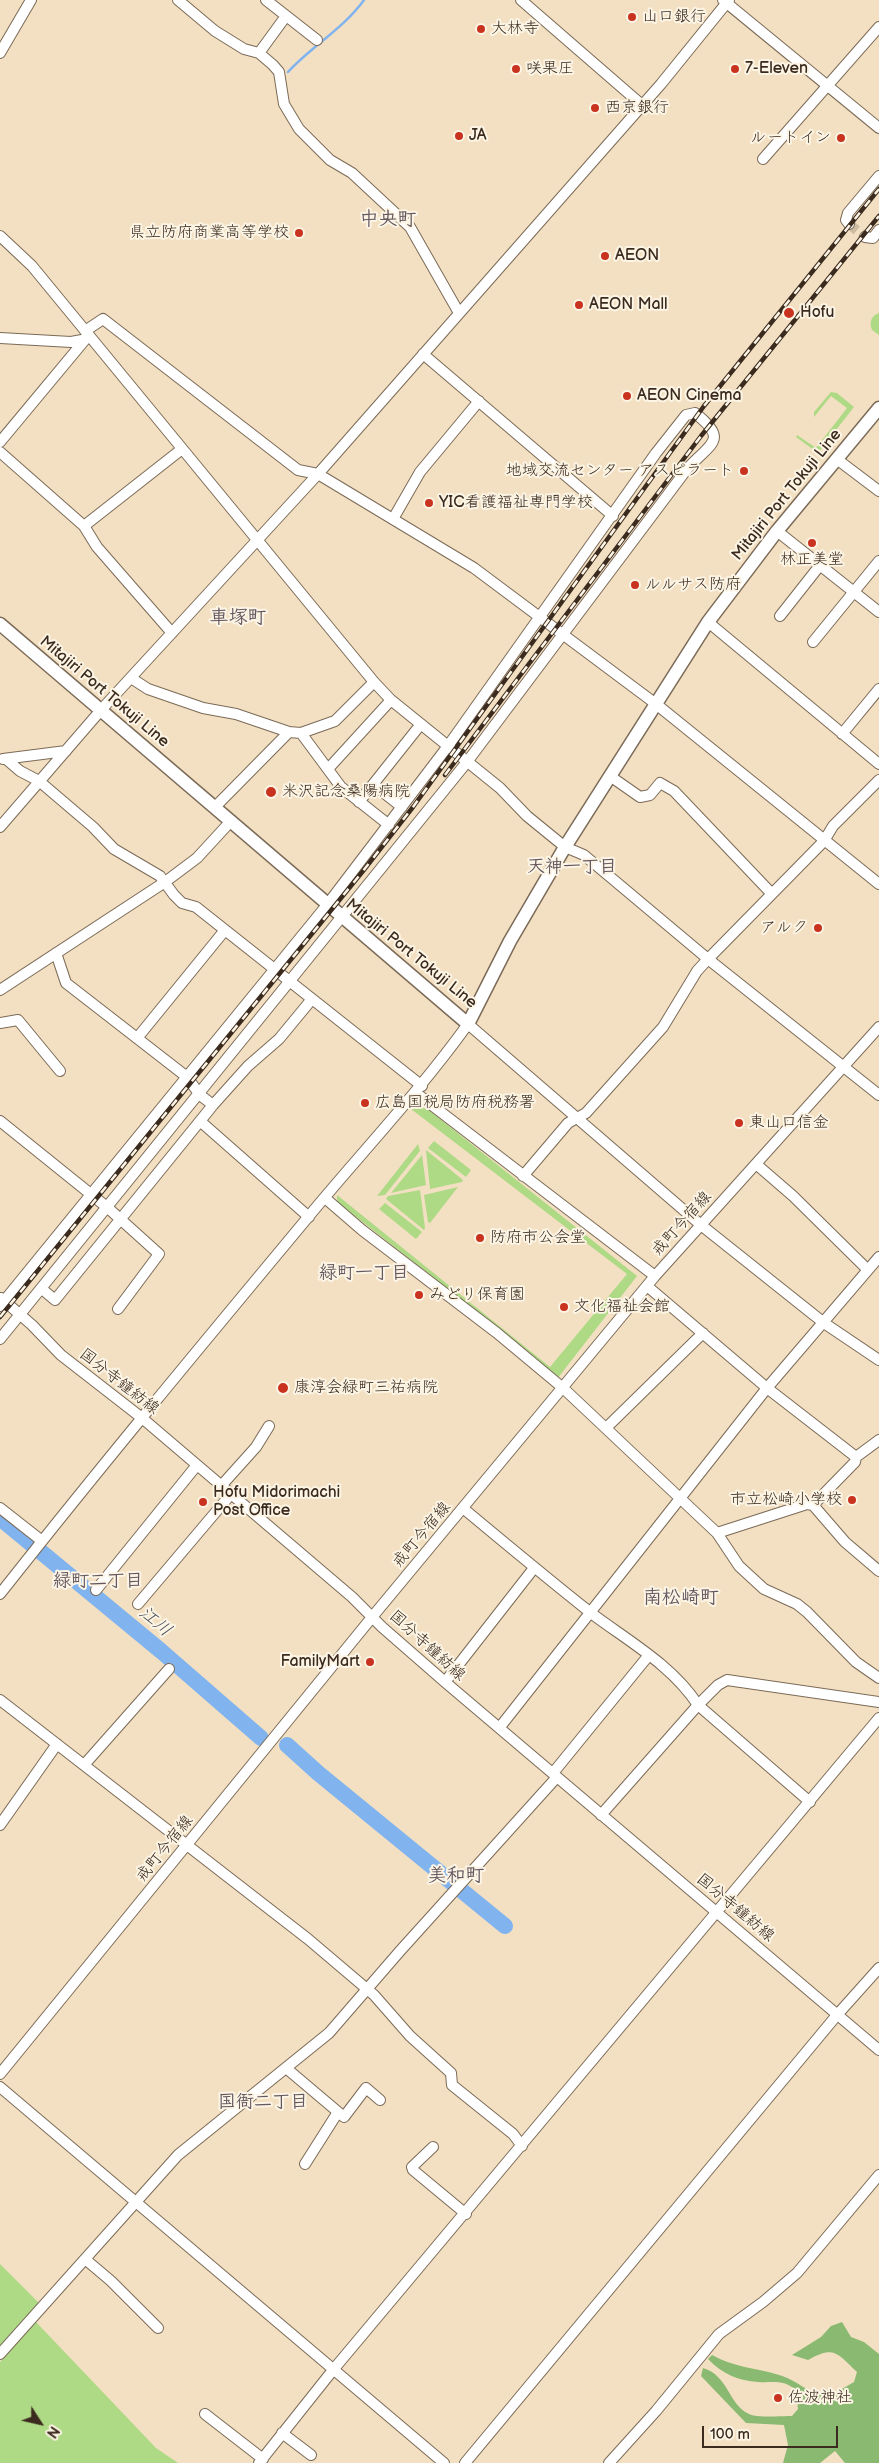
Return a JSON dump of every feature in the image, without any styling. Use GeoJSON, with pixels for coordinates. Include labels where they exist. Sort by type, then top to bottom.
{"type":"FeatureCollection","features":[{"type":"Feature","properties":{"kind":"main road","name":"Mitajiri Port Tokuji Line"},"geometry":{"type":"LineString","coordinates":[[0,624],[215,807],[342,919],[468,1024],[510,941],[565,847],[708,622],[777,531],[879,409]]}},
{"type":"Feature","properties":{"kind":"street"},"geometry":{"type":"LineString","coordinates":[[0,53],[31,0]]}},
{"type":"Feature","properties":{"kind":"street"},"geometry":{"type":"LineString","coordinates":[[178,0],[215,31],[244,49],[259,53],[279,72],[284,104],[299,129],[330,160],[359,179],[410,227],[459,313]]}},
{"type":"Feature","properties":{"kind":"street"},"geometry":{"type":"LineString","coordinates":[[266,0],[317,40]]}},
{"type":"Feature","properties":{"kind":"street"},"geometry":{"type":"LineString","coordinates":[[521,0],[642,105]]}},
{"type":"Feature","properties":{"kind":"street"},"geometry":{"type":"LineString","coordinates":[[0,827],[101,710],[318,474],[642,105],[726,1],[827,87],[879,128]]}},
{"type":"Feature","properties":{"kind":"street"},"geometry":{"type":"LineString","coordinates":[[259,53],[286,16]]}},
{"type":"Feature","properties":{"kind":"street"},"geometry":{"type":"LineString","coordinates":[[763,159],[879,27]]}},
{"type":"Feature","properties":{"kind":"street"},"geometry":{"type":"LineString","coordinates":[[849,224],[846,217],[848,213],[879,176]]}},
{"type":"Feature","properties":{"kind":"street"},"geometry":{"type":"LineString","coordinates":[[865,237],[872,238],[879,230]]}},
{"type":"Feature","properties":{"kind":"street"},"geometry":{"type":"LineString","coordinates":[[0,236],[32,266],[86,335],[374,682],[391,700],[500,788],[527,816],[565,847],[584,855],[708,959],[879,1095]]}},
{"type":"Feature","properties":{"kind":"street"},"geometry":{"type":"LineString","coordinates":[[0,442],[86,335],[103,319],[298,470],[318,474],[474,568],[656,704],[879,884]]}},
{"type":"Feature","properties":{"kind":"street"},"geometry":{"type":"LineString","coordinates":[[0,338],[71,342],[86,335]]}},
{"type":"Feature","properties":{"kind":"street"},"geometry":{"type":"LineString","coordinates":[[423,354],[613,516]]}},
{"type":"Feature","properties":{"kind":"street"},"geometry":{"type":"LineString","coordinates":[[393,519],[420,472],[479,401]]}},
{"type":"Feature","properties":{"kind":"street"},"geometry":{"type":"LineString","coordinates":[[0,1339],[200,1095],[467,762],[687,469],[713,442],[712,426],[695,413],[686,415],[656,453],[448,746],[389,825],[275,969],[2,1301]]}},
{"type":"Feature","properties":{"kind":"street"},"geometry":{"type":"LineString","coordinates":[[84,526],[182,449]]}},
{"type":"Feature","properties":{"kind":"street"},"geometry":{"type":"LineString","coordinates":[[0,452],[84,526],[97,547],[172,633]]}},
{"type":"Feature","properties":{"kind":"street"},"geometry":{"type":"LineString","coordinates":[[838,460],[879,491]]}},
{"type":"Feature","properties":{"kind":"street"},"geometry":{"type":"LineString","coordinates":[[777,531],[854,590],[879,612]]}},
{"type":"Feature","properties":{"kind":"street"},"geometry":{"type":"LineString","coordinates":[[813,642],[879,561]]}},
{"type":"Feature","properties":{"kind":"street"},"geometry":{"type":"LineString","coordinates":[[780,616],[821,564]]}},
{"type":"Feature","properties":{"kind":"street"},"geometry":{"type":"LineString","coordinates":[[708,622],[879,764]]}},
{"type":"Feature","properties":{"kind":"street"},"geometry":{"type":"LineString","coordinates":[[130,678],[148,689],[203,708],[236,714],[289,732],[302,733],[335,721],[374,682]]}},
{"type":"Feature","properties":{"kind":"street"},"geometry":{"type":"LineString","coordinates":[[842,734],[879,689]]}},
{"type":"Feature","properties":{"kind":"street"},"geometry":{"type":"LineString","coordinates":[[328,769],[391,700]]}},
{"type":"Feature","properties":{"kind":"street"},"geometry":{"type":"LineString","coordinates":[[359,802],[421,724]]}},
{"type":"Feature","properties":{"kind":"street"},"geometry":{"type":"LineString","coordinates":[[215,807],[289,732]]}},
{"type":"Feature","properties":{"kind":"street"},"geometry":{"type":"LineString","coordinates":[[302,733],[341,787],[389,825]]}},
{"type":"Feature","properties":{"kind":"street"},"geometry":{"type":"LineString","coordinates":[[3,758],[66,750]]}},
{"type":"Feature","properties":{"kind":"street"},"geometry":{"type":"LineString","coordinates":[[3,758],[20,771],[39,781],[93,827],[114,849],[160,876],[174,895],[182,902],[196,908],[275,969],[523,1176],[655,1276]]}},
{"type":"Feature","properties":{"kind":"street"},"geometry":{"type":"LineString","coordinates":[[610,776],[640,797],[650,795],[660,783],[674,791],[772,894]]}},
{"type":"Feature","properties":{"kind":"street"},"geometry":{"type":"LineString","coordinates":[[523,1176],[568,1123],[586,1113],[663,1027],[697,971],[824,840],[833,826],[879,780]]}},
{"type":"Feature","properties":{"kind":"street"},"geometry":{"type":"LineString","coordinates":[[374,785],[402,807]]}},
{"type":"Feature","properties":{"kind":"street"},"geometry":{"type":"LineString","coordinates":[[0,990],[165,882],[196,858],[231,821]]}},
{"type":"Feature","properties":{"kind":"street"},"geometry":{"type":"LineString","coordinates":[[138,1037],[225,930]]}},
{"type":"Feature","properties":{"kind":"street"},"geometry":{"type":"LineString","coordinates":[[56,953],[66,983],[138,1037],[187,1077],[200,1095],[213,1104]]}},
{"type":"Feature","properties":{"kind":"street"},"geometry":{"type":"LineString","coordinates":[[42,1289],[55,1300],[213,1104],[248,1066],[279,1039],[312,999]]}},
{"type":"Feature","properties":{"kind":"street"},"geometry":{"type":"LineString","coordinates":[[0,1023],[18,1020],[60,1071]]}},
{"type":"Feature","properties":{"kind":"street"},"geometry":{"type":"LineString","coordinates":[[0,1594],[309,1216],[419,1090],[468,1024],[701,1225],[824,1323],[879,1360]]}},
{"type":"Feature","properties":{"kind":"street","name":"戒町今宿線"},"geometry":{"type":"LineString","coordinates":[[0,2074],[373,1616],[464,1509],[655,1276],[879,1026]]}},
{"type":"Feature","properties":{"kind":"street"},"geometry":{"type":"LineString","coordinates":[[0,1121],[108,1208],[158,1254],[118,1309]]}},
{"type":"Feature","properties":{"kind":"street"},"geometry":{"type":"LineString","coordinates":[[200,1121],[309,1216]]}},
{"type":"Feature","properties":{"kind":"street"},"geometry":{"type":"LineString","coordinates":[[756,1164],[793,1196],[868,1270]]}},
{"type":"Feature","properties":{"kind":"street"},"geometry":{"type":"LineString","coordinates":[[325,1198],[362,1230],[497,1333],[563,1388],[717,1533],[734,1560],[764,1589],[807,1612],[856,1662],[879,1678]]}},
{"type":"Feature","properties":{"kind":"street"},"geometry":{"type":"LineString","coordinates":[[500,1727],[767,1388],[879,1257]]}},
{"type":"Feature","properties":{"kind":"street"},"geometry":{"type":"LineString","coordinates":[[647,1286],[767,1388],[856,1458]]}},
{"type":"Feature","properties":{"kind":"street","name":"国分寺鐘紡線"},"geometry":{"type":"LineString","coordinates":[[2,1301],[20,1315],[61,1355],[142,1418],[373,1616],[445,1682],[500,1727],[601,1816],[879,2050]]}},
{"type":"Feature","properties":{"kind":"street"},"geometry":{"type":"LineString","coordinates":[[606,1428],[703,1332]]}},
{"type":"Feature","properties":{"kind":"street"},"geometry":{"type":"LineString","coordinates":[[222,1486],[256,1447],[268,1426]]}},
{"type":"Feature","properties":{"kind":"street"},"geometry":{"type":"LineString","coordinates":[[813,1505],[855,1462],[856,1458],[879,1440]]}},
{"type":"Feature","properties":{"kind":"street"},"geometry":{"type":"LineString","coordinates":[[96,1590],[197,1465]]}},
{"type":"Feature","properties":{"kind":"street"},"geometry":{"type":"LineString","coordinates":[[138,1604],[231,1494]]}},
{"type":"Feature","properties":{"kind":"street"},"geometry":{"type":"LineString","coordinates":[[717,1533],[807,1504],[813,1505],[845,1542],[879,1571]]}},
{"type":"Feature","properties":{"kind":"street"},"geometry":{"type":"LineString","coordinates":[[0,1508],[42,1541]]}},
{"type":"Feature","properties":{"kind":"street"},"geometry":{"type":"LineString","coordinates":[[464,1509],[534,1568],[661,1664],[689,1690],[698,1704],[810,1802]]}},
{"type":"Feature","properties":{"kind":"street"},"geometry":{"type":"LineString","coordinates":[[445,1682],[534,1568]]}},
{"type":"Feature","properties":{"kind":"street"},"geometry":{"type":"LineString","coordinates":[[0,2354],[178,2155],[329,2033],[555,1775],[649,1655]]}},
{"type":"Feature","properties":{"kind":"street"},"geometry":{"type":"LineString","coordinates":[[84,1765],[169,1669]]}},
{"type":"Feature","properties":{"kind":"street"},"geometry":{"type":"LineString","coordinates":[[601,1816],[698,1704],[718,1685],[727,1680],[879,1702]]}},
{"type":"Feature","properties":{"kind":"street"},"geometry":{"type":"LineString","coordinates":[[0,1701],[308,1939],[367,1990],[410,2036],[451,2073],[452,2085],[513,2134],[522,2146]]}},
{"type":"Feature","properties":{"kind":"street"},"geometry":{"type":"LineString","coordinates":[[206,2414],[261,2461],[333,2370],[466,2214],[607,2042],[879,1718]]}},
{"type":"Feature","properties":{"kind":"street"},"geometry":{"type":"LineString","coordinates":[[0,1825],[57,1744]]}},
{"type":"Feature","properties":{"kind":"street"},"geometry":{"type":"LineString","coordinates":[[465,2463],[837,2015],[879,1968]]}},
{"type":"Feature","properties":{"kind":"street"},"geometry":{"type":"LineString","coordinates":[[286,2068],[344,2117],[366,2088],[380,2100]]}},
{"type":"Feature","properties":{"kind":"street"},"geometry":{"type":"LineString","coordinates":[[0,2087],[444,2463]]}},
{"type":"Feature","properties":{"kind":"street"},"geometry":{"type":"LineString","coordinates":[[305,2164],[338,2112]]}},
{"type":"Feature","properties":{"kind":"street"},"geometry":{"type":"LineString","coordinates":[[433,2147],[412,2167],[413,2170],[466,2214]]}},
{"type":"Feature","properties":{"kind":"street"},"geometry":{"type":"LineString","coordinates":[[610,2463],[656,2411],[719,2334],[763,2302],[797,2273],[879,2174]]}},
{"type":"Feature","properties":{"kind":"street"},"geometry":{"type":"LineString","coordinates":[[85,2259],[111,2281],[158,2328]]}},
{"type":"Feature","properties":{"kind":"street"},"geometry":{"type":"LineString","coordinates":[[282,2433],[311,2455]]}},
{"type":"Feature","properties":{"kind":"green space"},"geometry":{"type":"Polygon","coordinates":[[[879,313],[879,335],[872,330],[871,320],[879,313]]]}},
{"type":"Feature","properties":{"kind":"green space"},"geometry":{"type":"Polygon","coordinates":[[[831,392],[837,393],[854,407],[818,453],[796,437],[797,435],[816,448],[847,408],[831,396],[814,417],[814,412],[831,392]]]}},
{"type":"Feature","properties":{"kind":"green space"},"geometry":{"type":"Polygon","coordinates":[[[425,1107],[637,1276],[557,1379],[500,1330],[337,1202],[337,1195],[550,1367],[627,1274],[411,1109],[425,1107]]]}},
{"type":"Feature","properties":{"kind":"green space"},"geometry":{"type":"Polygon","coordinates":[[[434,1141],[471,1170],[466,1177],[428,1148],[434,1141]]]}},
{"type":"Feature","properties":{"kind":"green space"},"geometry":{"type":"Polygon","coordinates":[[[418,1144],[420,1151],[385,1195],[377,1196],[418,1144]]]}},
{"type":"Feature","properties":{"kind":"green space"},"geometry":{"type":"Polygon","coordinates":[[[426,1150],[463,1180],[462,1182],[430,1189],[426,1150]]]}},
{"type":"Feature","properties":{"kind":"green space"},"geometry":{"type":"Polygon","coordinates":[[[422,1155],[426,1185],[391,1193],[422,1155]]]}},
{"type":"Feature","properties":{"kind":"green space"},"geometry":{"type":"Polygon","coordinates":[[[458,1187],[430,1223],[428,1222],[424,1195],[458,1187]]]}},
{"type":"Feature","properties":{"kind":"green space"},"geometry":{"type":"Polygon","coordinates":[[[420,1190],[424,1230],[386,1199],[388,1196],[420,1190]]]}},
{"type":"Feature","properties":{"kind":"green space"},"geometry":{"type":"Polygon","coordinates":[[[385,1203],[422,1232],[416,1239],[379,1209],[385,1203]]]}},
{"type":"Feature","properties":{"kind":"green space"},"geometry":{"type":"Polygon","coordinates":[[[0,2264],[39,2303],[0,2347],[0,2264]]]}},
{"type":"Feature","properties":{"kind":"green space"},"geometry":{"type":"Polygon","coordinates":[[[36,2322],[156,2448],[178,2463],[0,2463],[0,2362],[36,2322]]]}},
{"type":"Feature","properties":{"kind":"green space"},"geometry":{"type":"Polygon","coordinates":[[[842,2322],[851,2337],[864,2342],[879,2354],[879,2463],[845,2463],[835,2451],[820,2463],[783,2463],[788,2445],[784,2425],[746,2423],[701,2376],[703,2368],[718,2377],[737,2404],[749,2414],[792,2416],[798,2409],[796,2390],[787,2384],[778,2382],[758,2382],[738,2378],[725,2373],[708,2359],[712,2355],[736,2365],[779,2375],[814,2393],[828,2397],[854,2382],[857,2372],[835,2353],[824,2353],[808,2360],[792,2355],[821,2337],[831,2326],[842,2322]]]}},
{"type":"Feature","properties":{"kind":"waterway"},"geometry":{"type":"LineString","coordinates":[[288,72],[347,20],[364,0]]}},
{"type":"Feature","properties":{"kind":"waterway","name":"江川"},"geometry":{"type":"LineString","coordinates":[[0,1518],[161,1651],[261,1738]]}},
{"type":"Feature","properties":{"kind":"waterway","name":"江川"},"geometry":{"type":"LineString","coordinates":[[287,1745],[318,1773],[505,1926]]}},
{"type":"Feature","properties":{"kind":"tunnel"},"geometry":{"type":"LineString","coordinates":[[849,224],[865,237]]}},
{"type":"Feature","properties":{"kind":"railway"},"geometry":{"type":"LineString","coordinates":[[0,1317],[413,807],[704,406],[879,189]]}},
{"type":"Feature","properties":{"kind":"railway"},"geometry":{"type":"LineString","coordinates":[[445,775],[701,436],[879,216]]}},
{"type":"Feature","properties":{"kind":"place","name":"山口銀行"},"geometry":{"type":"Point","coordinates":[632,17]}},
{"type":"Feature","properties":{"kind":"place","name":"大林寺"},"geometry":{"type":"Point","coordinates":[481,29]}},
{"type":"Feature","properties":{"kind":"place","name":"咲果圧"},"geometry":{"type":"Point","coordinates":[516,69]}},
{"type":"Feature","properties":{"kind":"place","name":"7-Eleven"},"geometry":{"type":"Point","coordinates":[735,69]}},
{"type":"Feature","properties":{"kind":"place","name":"西京銀行"},"geometry":{"type":"Point","coordinates":[595,108]}},
{"type":"Feature","properties":{"kind":"place","name":"JA"},"geometry":{"type":"Point","coordinates":[459,136]}},
{"type":"Feature","properties":{"kind":"place","name":"ルートイン"},"geometry":{"type":"Point","coordinates":[841,138]}},
{"type":"Feature","properties":{"kind":"place","name":"県立防府商業高等学校"},"geometry":{"type":"Point","coordinates":[299,233]}},
{"type":"Feature","properties":{"kind":"place","name":"AEON"},"geometry":{"type":"Point","coordinates":[605,256]}},
{"type":"Feature","properties":{"kind":"place","name":"AEON Mall"},"geometry":{"type":"Point","coordinates":[579,305]}},
{"type":"Feature","properties":{"kind":"place","name":"Hofu"},"geometry":{"type":"Point","coordinates":[789,313]}},
{"type":"Feature","properties":{"kind":"place","name":"AEON Cinema"},"geometry":{"type":"Point","coordinates":[627,396]}},
{"type":"Feature","properties":{"kind":"place","name":"地域交流センター アスピラート"},"geometry":{"type":"Point","coordinates":[744,471]}},
{"type":"Feature","properties":{"kind":"place","name":"YIC看護福祉専門学校"},"geometry":{"type":"Point","coordinates":[429,503]}},
{"type":"Feature","properties":{"kind":"place","name":"林正美堂"},"geometry":{"type":"Point","coordinates":[812,543]}},
{"type":"Feature","properties":{"kind":"place","name":"ルルサス防府"},"geometry":{"type":"Point","coordinates":[635,585]}},
{"type":"Feature","properties":{"kind":"place","name":"米沢記念桑陽病院"},"geometry":{"type":"Point","coordinates":[271,792]}},
{"type":"Feature","properties":{"kind":"place","name":"アルク"},"geometry":{"type":"Point","coordinates":[818,928]}},
{"type":"Feature","properties":{"kind":"place","name":"広島国税局防府税務署"},"geometry":{"type":"Point","coordinates":[365,1103]}},
{"type":"Feature","properties":{"kind":"place","name":"東山口信金"},"geometry":{"type":"Point","coordinates":[739,1123]}},
{"type":"Feature","properties":{"kind":"place","name":"防府市公会堂"},"geometry":{"type":"Point","coordinates":[480,1238]}},
{"type":"Feature","properties":{"kind":"place","name":"みどり保育園"},"geometry":{"type":"Point","coordinates":[419,1295]}},
{"type":"Feature","properties":{"kind":"place","name":"文化福祉会館"},"geometry":{"type":"Point","coordinates":[564,1307]}},
{"type":"Feature","properties":{"kind":"place","name":"康淳会緑町三祐病院"},"geometry":{"type":"Point","coordinates":[283,1388]}},
{"type":"Feature","properties":{"kind":"place","name":"市立松崎小学校"},"geometry":{"type":"Point","coordinates":[852,1500]}},
{"type":"Feature","properties":{"kind":"place","name":"Hofu Midorimachi Post Office"},"geometry":{"type":"Point","coordinates":[203,1502]}},
{"type":"Feature","properties":{"kind":"place","name":"FamilyMart"},"geometry":{"type":"Point","coordinates":[370,1662]}},
{"type":"Feature","properties":{"kind":"place","name":"佐波神社"},"geometry":{"type":"Point","coordinates":[778,2398]}},
{"type":"Feature","properties":{"kind":"district","name":"中央町"},"geometry":{"type":"Point","coordinates":[388,220]}},
{"type":"Feature","properties":{"kind":"district","name":"車塚町"},"geometry":{"type":"Point","coordinates":[238,618]}},
{"type":"Feature","properties":{"kind":"district","name":"天神一丁目"},"geometry":{"type":"Point","coordinates":[572,867]}},
{"type":"Feature","properties":{"kind":"district","name":"緑町一丁目"},"geometry":{"type":"Point","coordinates":[364,1273]}},
{"type":"Feature","properties":{"kind":"district","name":"緑町二丁目"},"geometry":{"type":"Point","coordinates":[98,1581]}},
{"type":"Feature","properties":{"kind":"district","name":"南松崎町"},"geometry":{"type":"Point","coordinates":[681,1598]}},
{"type":"Feature","properties":{"kind":"district","name":"美和町"},"geometry":{"type":"Point","coordinates":[456,1876]}},
{"type":"Feature","properties":{"kind":"district","name":"国衙二丁目"},"geometry":{"type":"Point","coordinates":[263,2102]}}]}
